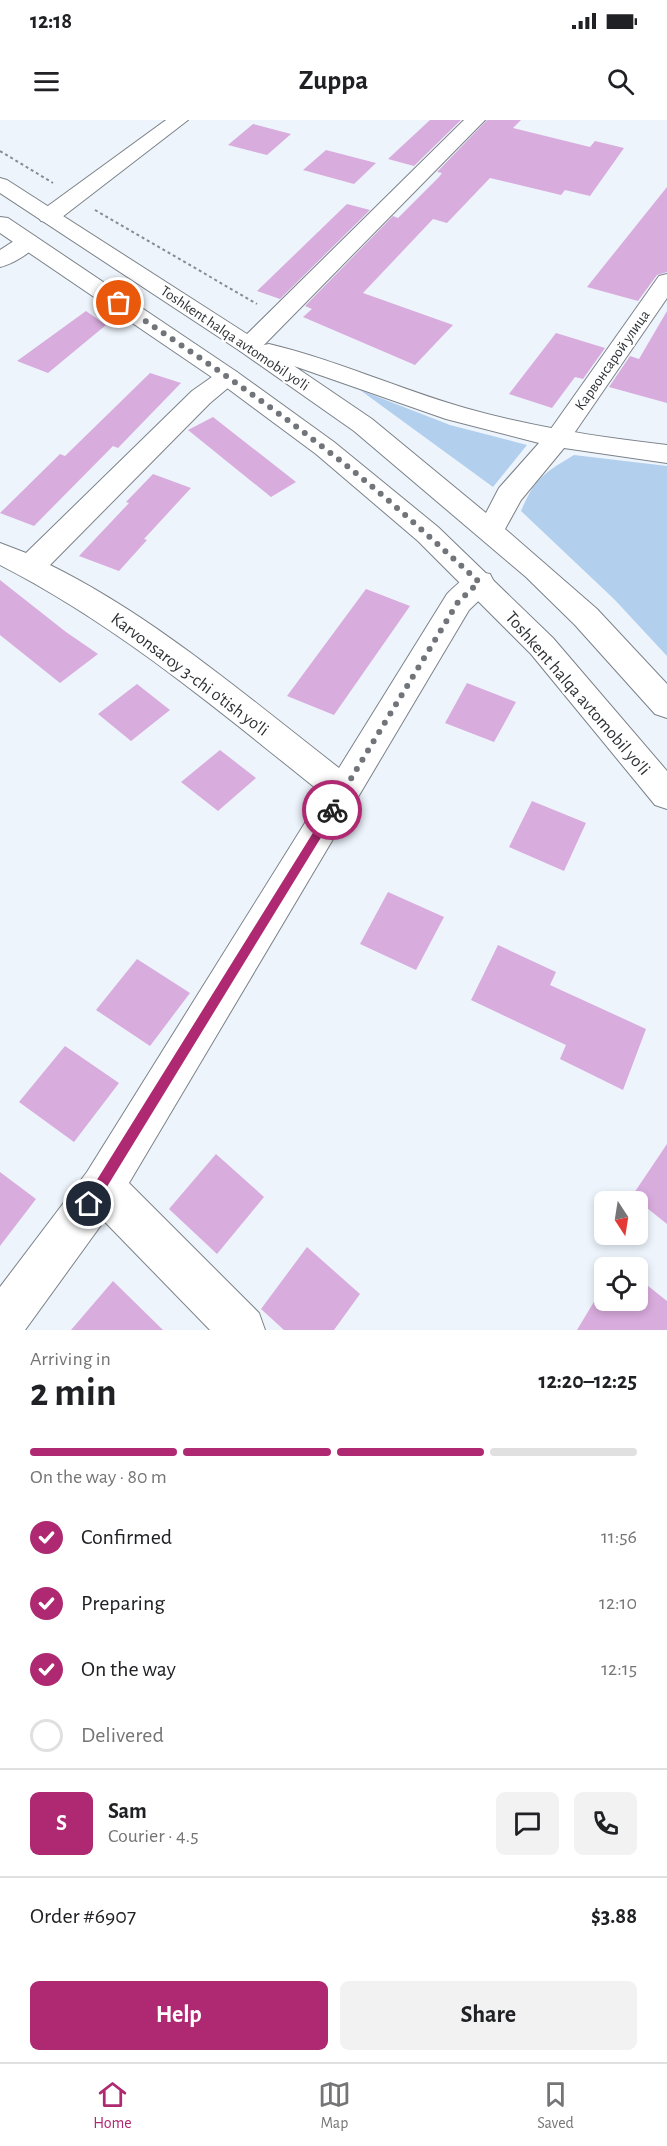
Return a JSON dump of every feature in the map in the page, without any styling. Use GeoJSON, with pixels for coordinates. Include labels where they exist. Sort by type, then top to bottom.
{"type":"FeatureCollection","features":[{"type":"Feature","properties":{"kind":"main road"},"geometry":{"type":"LineString","coordinates":[[49,216],[178,120]]}},
{"type":"Feature","properties":{"kind":"main road"},"geometry":{"type":"LineString","coordinates":[[249,346],[476,120]]}},
{"type":"Feature","properties":{"kind":"main road","name":"Toshkent halqa avtomobil yo'li"},"geometry":{"type":"LineString","coordinates":[[0,184],[249,346],[363,425],[490,531],[586,617],[667,705]]}},
{"type":"Feature","properties":{"kind":"main road","name":"Toshkent halqa avtomobil yo'li"},"geometry":{"type":"LineString","coordinates":[[0,223],[228,377],[325,448],[428,534],[542,646],[667,795]]}},
{"type":"Feature","properties":{"kind":"main road"},"geometry":{"type":"LineString","coordinates":[[0,260],[28,242]]}},
{"type":"Feature","properties":{"kind":"main road","name":"Карвонсарой улица"},"geometry":{"type":"LineString","coordinates":[[490,531],[509,495],[557,439],[665,286]]}},
{"type":"Feature","properties":{"kind":"main road"},"geometry":{"type":"LineString","coordinates":[[249,346],[312,362],[425,404],[557,439],[667,454]]}},
{"type":"Feature","properties":{"kind":"main road"},"geometry":{"type":"LineString","coordinates":[[30,567],[201,397],[228,377]]}},
{"type":"Feature","properties":{"kind":"main road","name":"Karvonsaroy 3-chi o'tish yo'li"},"geometry":{"type":"LineString","coordinates":[[0,554],[30,567],[91,602],[157,647],[344,791]]}},
{"type":"Feature","properties":{"kind":"main road"},"geometry":{"type":"LineString","coordinates":[[0,1325],[102,1186],[458,602],[479,582]]}},
{"type":"Feature","properties":{"kind":"main road"},"geometry":{"type":"LineString","coordinates":[[102,1186],[242,1330]]}},
{"type":"Feature","properties":{"kind":"path"},"geometry":{"type":"LineString","coordinates":[[0,151],[76,196],[90,207],[278,317]]}},
{"type":"Feature","properties":{"kind":"shaded area"},"geometry":{"type":"Polygon","coordinates":[[[360,390],[450,425],[527,445],[493,487],[360,390]]]}},
{"type":"Feature","properties":{"kind":"shaded area"},"geometry":{"type":"Polygon","coordinates":[[[574,455],[667,466],[667,656],[614,599],[521,511],[541,477],[574,455]]]}},
{"type":"Feature","properties":{"kind":"building"},"geometry":{"type":"Polygon","coordinates":[[[430,120],[461,120],[414,166],[388,159],[430,120]]]}},
{"type":"Feature","properties":{"kind":"building"},"geometry":{"type":"Polygon","coordinates":[[[487,120],[521,120],[513,128],[590,147],[595,141],[624,148],[590,196],[565,190],[561,195],[490,178],[447,223],[433,219],[363,293],[453,325],[415,365],[303,317],[312,309],[305,306],[393,216],[398,218],[439,177],[442,173],[437,172],[487,120]]]}},
{"type":"Feature","properties":{"kind":"building"},"geometry":{"type":"Polygon","coordinates":[[[253,124],[291,134],[267,155],[228,145],[253,124]]]}},
{"type":"Feature","properties":{"kind":"building"},"geometry":{"type":"Polygon","coordinates":[[[326,150],[376,163],[354,184],[303,170],[326,150]]]}},
{"type":"Feature","properties":{"kind":"building"},"geometry":{"type":"Polygon","coordinates":[[[667,187],[667,272],[657,275],[638,301],[587,287],[667,187]]]}},
{"type":"Feature","properties":{"kind":"building"},"geometry":{"type":"Polygon","coordinates":[[[347,204],[370,210],[280,299],[257,291],[347,204]]]}},
{"type":"Feature","properties":{"kind":"building"},"geometry":{"type":"Polygon","coordinates":[[[86,311],[106,325],[48,373],[17,361],[86,311]]]}},
{"type":"Feature","properties":{"kind":"building"},"geometry":{"type":"Polygon","coordinates":[[[667,311],[667,403],[609,387],[630,356],[639,359],[667,311]]]}},
{"type":"Feature","properties":{"kind":"building"},"geometry":{"type":"Polygon","coordinates":[[[556,333],[605,348],[583,379],[575,377],[552,408],[509,394],[556,333]]]}},
{"type":"Feature","properties":{"kind":"building"},"geometry":{"type":"Polygon","coordinates":[[[150,373],[181,383],[118,448],[113,446],[34,526],[0,513],[60,454],[65,456],[150,373]]]}},
{"type":"Feature","properties":{"kind":"building"},"geometry":{"type":"Polygon","coordinates":[[[213,417],[296,482],[271,497],[188,430],[213,417]]]}},
{"type":"Feature","properties":{"kind":"building"},"geometry":{"type":"Polygon","coordinates":[[[153,474],[191,488],[144,539],[147,540],[119,571],[79,556],[129,503],[126,502],[153,474]]]}},
{"type":"Feature","properties":{"kind":"building"},"geometry":{"type":"Polygon","coordinates":[[[0,580],[98,654],[60,683],[0,635],[0,580]]]}},
{"type":"Feature","properties":{"kind":"building"},"geometry":{"type":"Polygon","coordinates":[[[366,589],[410,606],[334,715],[287,696],[366,589]]]}},
{"type":"Feature","properties":{"kind":"building"},"geometry":{"type":"Polygon","coordinates":[[[467,683],[516,702],[494,742],[445,723],[467,683]]]}},
{"type":"Feature","properties":{"kind":"building"},"geometry":{"type":"Polygon","coordinates":[[[137,684],[170,710],[131,741],[98,714],[137,684]]]}},
{"type":"Feature","properties":{"kind":"building"},"geometry":{"type":"Polygon","coordinates":[[[220,750],[256,778],[218,811],[181,782],[220,750]]]}},
{"type":"Feature","properties":{"kind":"building"},"geometry":{"type":"Polygon","coordinates":[[[532,801],[586,823],[564,871],[509,847],[532,801]]]}},
{"type":"Feature","properties":{"kind":"building"},"geometry":{"type":"Polygon","coordinates":[[[388,892],[444,917],[416,970],[360,944],[388,892]]]}},
{"type":"Feature","properties":{"kind":"building"},"geometry":{"type":"Polygon","coordinates":[[[498,945],[556,972],[550,985],[646,1029],[623,1090],[560,1059],[566,1045],[471,1000],[498,945]]]}},
{"type":"Feature","properties":{"kind":"building"},"geometry":{"type":"Polygon","coordinates":[[[137,959],[190,993],[150,1046],[96,1010],[137,959]]]}},
{"type":"Feature","properties":{"kind":"building"},"geometry":{"type":"Polygon","coordinates":[[[65,1046],[119,1083],[74,1142],[19,1102],[65,1046]]]}},
{"type":"Feature","properties":{"kind":"building"},"geometry":{"type":"Polygon","coordinates":[[[667,1144],[667,1224],[648,1209],[648,1191],[635,1191],[667,1144]]]}},
{"type":"Feature","properties":{"kind":"building"},"geometry":{"type":"Polygon","coordinates":[[[216,1154],[264,1197],[217,1254],[169,1209],[216,1154]]]}},
{"type":"Feature","properties":{"kind":"building"},"geometry":{"type":"Polygon","coordinates":[[[0,1172],[36,1199],[0,1246],[0,1172]]]}},
{"type":"Feature","properties":{"kind":"building"},"geometry":{"type":"Polygon","coordinates":[[[307,1247],[360,1294],[334,1330],[284,1330],[261,1309],[307,1247]]]}},
{"type":"Feature","properties":{"kind":"building"},"geometry":{"type":"Polygon","coordinates":[[[113,1281],[163,1330],[71,1330],[113,1281]]]}},
{"type":"Feature","properties":{"kind":"building"},"geometry":{"type":"Polygon","coordinates":[[[648,1286],[667,1301],[667,1330],[577,1330],[594,1302],[594,1311],[648,1311],[648,1286]]]}},
{"type":"Feature","properties":{"kind":"way so far"},"geometry":{"type":"LineString","coordinates":[[119,303],[228,377],[325,448],[428,534],[479,582],[458,602],[332,810]]}},
{"type":"Feature","properties":{"kind":"route"},"geometry":{"type":"LineString","coordinates":[[89,1204],[332,810]]}}]}
